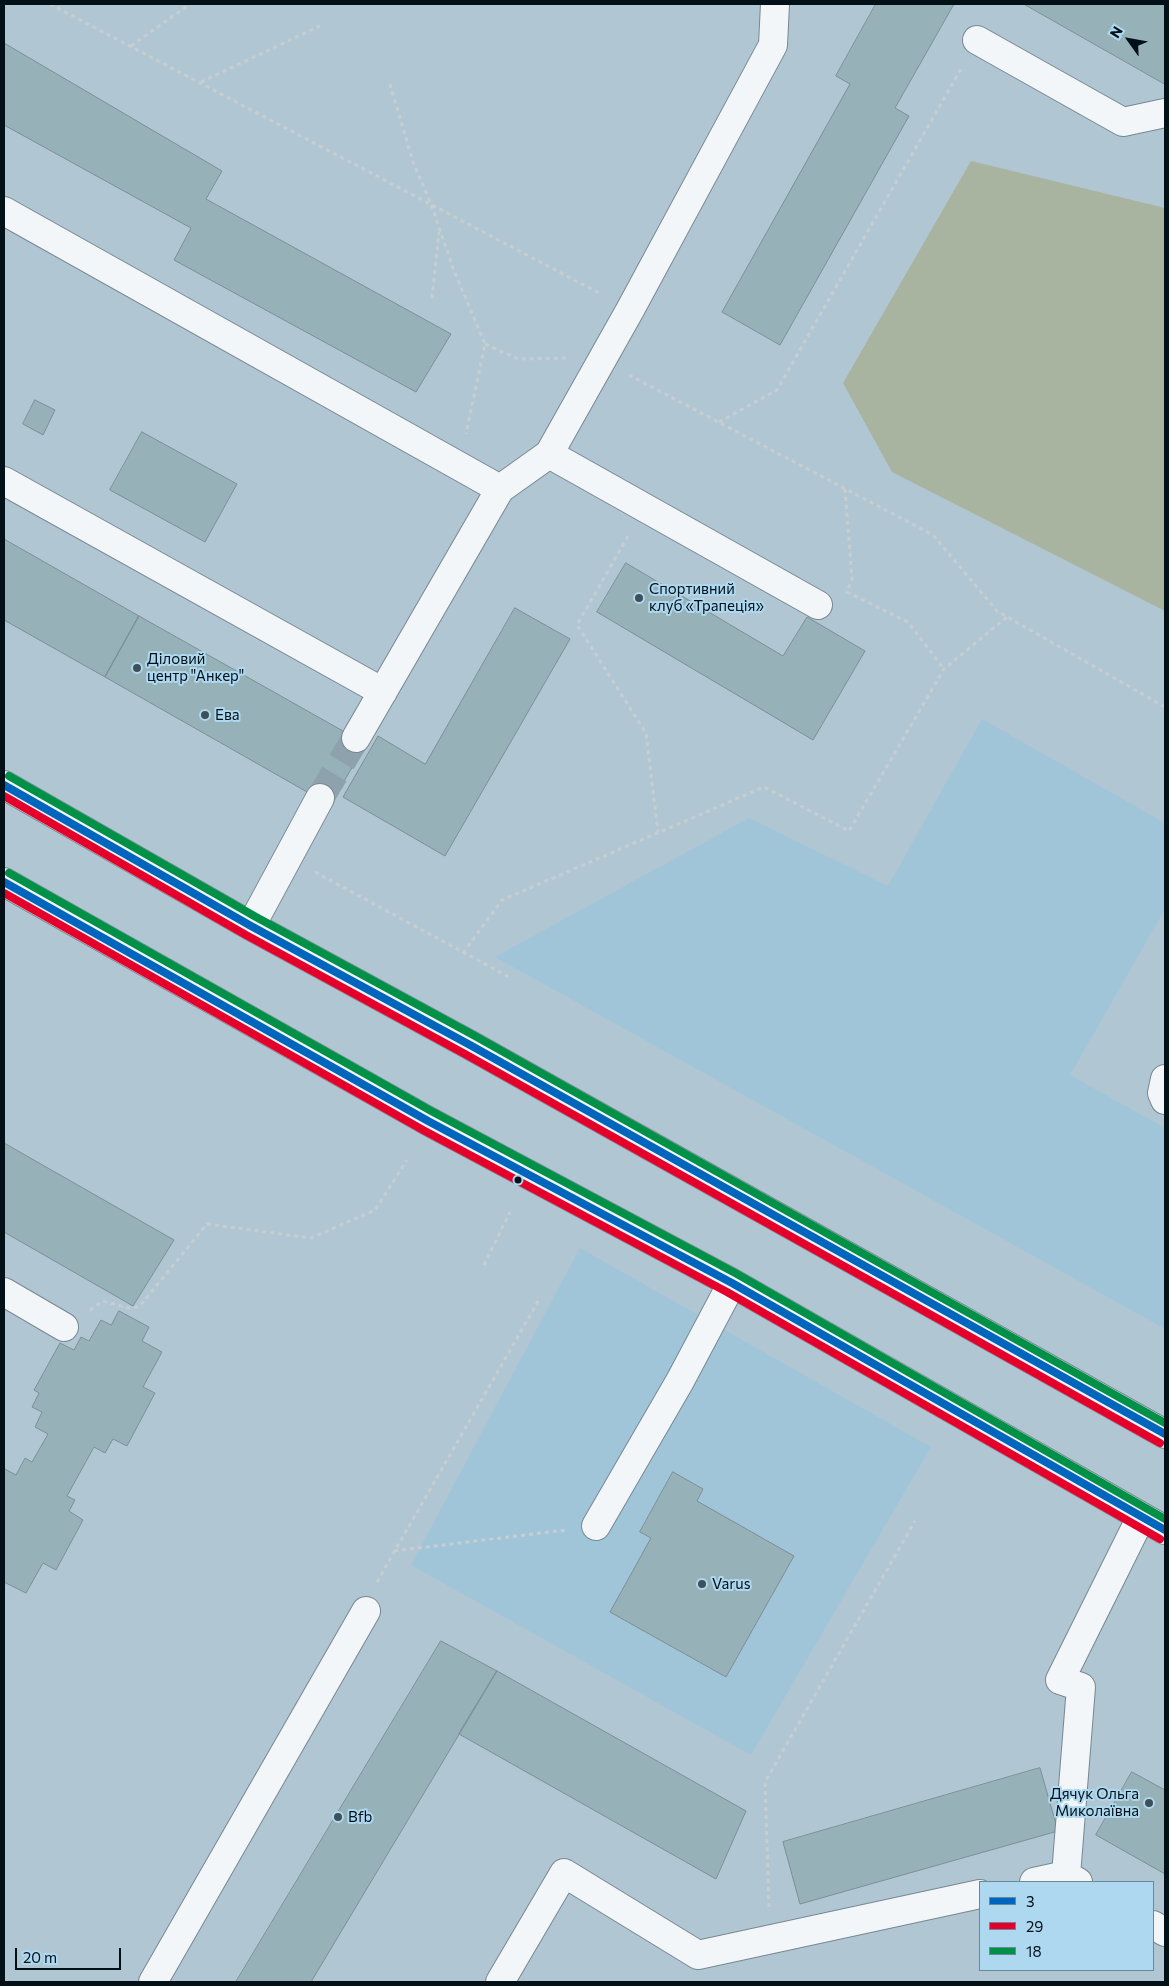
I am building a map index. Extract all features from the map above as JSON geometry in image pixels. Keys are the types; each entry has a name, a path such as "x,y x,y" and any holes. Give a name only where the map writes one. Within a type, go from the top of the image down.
{"street":[{"path":"356,738 500,489 549,454 630,310 773,45 775,4"},
{"path":"977,40 1123,122 1165,113"},
{"path":"4,211 500,489"},
{"path":"549,454 818,605"},
{"path":"4,481 383,692"},
{"path":"4,785 251,926 470,1045 1165,1434"},
{"path":"251,926 320,798"},
{"path":"4,882 428,1121 732,1283 1165,1530"},
{"path":"1165,1079 1162,1093 1165,1100"},
{"path":"596,1526 680,1381 732,1283"},
{"path":"4,1292 64,1327"},
{"path":"1047,1881 1072,1879 1081,1687 1060,1680 1142,1517"},
{"path":"153,1982 366,1611"},
{"path":"500,1982 564,1874 698,1956 979,1894"},
{"path":"1154,1926 1165,1932"}],"path":[{"path":"50,4 630,310"},
{"path":"130,46 190,4"},
{"path":"200,83 320,26"},
{"path":"719,423 777,390 977,40"},
{"path":"390,84 413,162 431,204 453,268 485,344 458,466"},
{"path":"432,298 439,229"},
{"path":"485,344 518,359 563,358 602,361 933,534 997,611 1165,707"},
{"path":"845,488 852,578 847,592 908,622 944,670"},
{"path":"644,507 577,625 646,733 658,833"},
{"path":"464,952 502,900 764,787 849,831 944,670 1007,617"},
{"path":"283,866 313,871 509,977"},
{"path":"64,1327 104,1301 128,1308 139,1307 207,1224 311,1238 375,1210 407,1160"},
{"path":"484,1265 510,1212"},
{"path":"366,1611 372,1590 540,1298"},
{"path":"771,1940 765,1782 915,1521"},
{"path":"394,1551 596,1526"}],"shaded area":[{"path":"982,719 1165,823 1165,909 1070,1075 1165,1128 1165,1329 495,957 749,818 888,886"},
{"path":"580,1248 931,1447 751,1755 411,1565"}],"green space":[{"path":"971,161 1165,208 1165,611 892,472 843,383"}],"building":[{"path":"876,4 954,4 895,108 909,116 780,345 722,312 850,84 836,76"},
{"path":"1024,4 1165,4 1165,84"},
{"path":"4,43 222,171 206,199 451,334 416,392 174,260 191,228 4,125"},
{"path":"35,400 55,410 43,435 23,424"},
{"path":"142,432 237,484 205,542 110,490"},
{"path":"4,539 139,616 105,677 4,620"},
{"path":"626,563 783,656 807,617 865,651 813,740 597,612"},
{"path":"515,608 570,639 445,856 343,797 378,736 425,764"},
{"path":"139,616 366,744 330,805 105,677"},
{"path":"4,1143 174,1240 133,1306 4,1232"},
{"path":"119,1311 149,1327 142,1341 162,1352 143,1387 155,1393 127,1446 113,1439 105,1453 94,1447 67,1496 75,1500 69,1511 83,1520 56,1570 43,1563 26,1593 4,1582 4,1471 5,1469 16,1475 25,1458 32,1462 48,1434 35,1427 42,1412 32,1407 39,1393 34,1390 60,1343 74,1350 81,1337 89,1341 101,1320 111,1325"},
{"name":"Varus","path":"673,1472 703,1489 697,1501 794,1556 726,1677 610,1612 651,1538 640,1532"},
{"path":"441,1641 497,1671 311,1982 236,1982"},
{"path":"497,1671 746,1811 716,1879 459,1734"},
{"path":"1040,1768 1058,1831 800,1904 783,1842"},
{"path":"1132,1772 1165,1790 1165,1874 1096,1835"}],"tunnel":[{"path":"320,798 356,738"}],"transit line":[{"name":"18","path":"9,776 256,917 475,1036 1165,1423"},
{"name":"3","path":"4,785 251,926 470,1045 1165,1434"},
{"name":"29","path":"4,796 246,935 465,1054 1160,1443"},
{"name":"18","path":"9,873 433,1112 737,1274 1165,1519"},
{"name":"3","path":"4,882 428,1121 732,1283 1165,1530"},
{"name":"29","path":"4,893 423,1130 727,1292 1160,1539"}],"place":[{"name":"Спортивний клуб «Трапеція»","path":"639,598"},
{"name":"Діловий центр \"Анкер\"","path":"137,668"},
{"name":"Ева","path":"205,715"},
{"name":"Varus","path":"702,1584"},
{"name":"Дячук Ольга Миколаївна","path":"1149,1803"},
{"name":"Bfb","path":"338,1817"}]}
